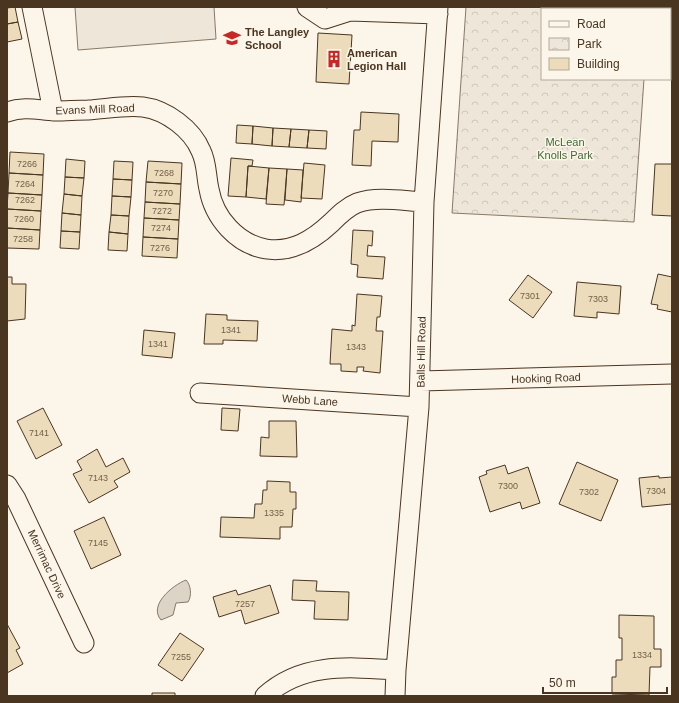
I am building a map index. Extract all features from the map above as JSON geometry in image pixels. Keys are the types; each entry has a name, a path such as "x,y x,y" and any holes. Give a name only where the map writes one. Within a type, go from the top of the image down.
{"street":[{"path":"32,7 53,111"},
{"path":"307,7 325,19 351,9 438,11"},
{"name":"Balls Hill Road","path":"395,696 396,670 420,407 424,202 438,11"},
{"name":"Evans Mill Road","path":"7,112 30,107 53,111 142,107 159,111 174,120 192,136 201,150 214,206 223,223 237,236 251,244 266,249 282,249 297,246 310,241 345,210 357,203 372,200 424,202"},
{"name":"Hooking Road","path":"421,381 672,374"},
{"name":"Webb Lane","path":"200,393 420,407"},
{"name":"Merrimac Drive","path":"7,485 16,499 84,643"},
{"path":"264,696 284,682 303,673 324,668 348,666 396,670"}],"green space":[{"path":"75,7 214,7 216,39 78,50"},
{"name":"McLean Knolls Park","path":"466,7 648,7 541,8 541,80 644,80 634,222 452,213"}],"shaded area":[{"path":"186,580 190,591 188,602 176,603 173,615 161,620 158,614 160,602 169,591"}],"building":[{"path":"15,7 18,22 7,24 7,8"},
{"path":"18,22 22,39 7,42 7,24"},
{"name":"American Legion Hall","path":"318,33 352,35 349,84 316,82"},
{"path":"361,112 399,114 398,142 372,141 371,166 352,165 354,130 360,130"},
{"path":"237,125 253,126 252,144 236,143"},
{"path":"253,126 273,128 272,146 252,144"},
{"path":"273,128 291,129 289,147 272,146"},
{"path":"291,129 309,130 307,148 289,147"},
{"path":"309,130 327,131 326,149 307,148"},
{"path":"10,152 44,154 43,175 9,173"},
{"path":"231,158 253,160 252,166 248,166 246,197 228,196"},
{"path":"66,159 85,161 84,178 65,177"},
{"path":"114,161 133,162 132,180 113,179"},
{"path":"148,161 182,163 181,184 146,182"},
{"path":"304,163 325,165 322,199 301,198"},
{"path":"655,164 672,164 672,216 652,215"},
{"path":"248,166 269,168 266,199 246,197"},
{"path":"269,168 287,169 284,205 266,204"},
{"path":"287,169 303,170 301,202 285,200"},
{"path":"9,173 43,175 42,195 8,193"},
{"path":"65,177 84,178 82,196 64,194"},
{"path":"113,179 132,180 131,197 112,196"},
{"path":"146,182 181,184 180,204 145,202"},
{"path":"8,193 42,195 41,211 7,209"},
{"path":"64,194 82,196 81,215 62,213"},
{"path":"112,196 131,197 129,216 111,215"},
{"path":"145,202 180,204 179,220 144,218"},
{"path":"7,209 41,211 40,230 7,228"},
{"path":"62,213 81,215 80,232 61,231"},
{"path":"111,215 129,216 128,234 109,232"},
{"path":"144,218 179,220 178,239 143,237"},
{"path":"7,228 40,230 39,249 7,248"},
{"path":"353,230 373,231 372,246 368,245 367,256 385,257 383,279 357,277 358,265 351,264"},
{"path":"61,231 80,232 79,249 60,248"},
{"path":"109,232 128,234 127,251 108,250"},
{"path":"143,237 178,239 177,258 142,256"},
{"path":"658,274 672,277 672,312 657,309 658,305 651,304"},
{"path":"528,275 552,292 533,318 509,300"},
{"path":"7,277 12,277 12,284 26,284 25,319 7,321"},
{"path":"577,282 621,286 619,314 597,312 597,318 574,316"},
{"path":"357,294 382,296 380,317 377,317 376,331 383,331 380,373 363,371 364,367 357,367 357,372 341,371 341,364 330,364 332,329 352,331 352,325 355,326"},
{"path":"206,314 227,315 227,320 258,321 257,341 223,340 223,344 204,344"},
{"path":"144,330 175,333 172,358 142,355"},
{"path":"43,408 62,445 36,459 17,421"},
{"path":"222,408 240,409 238,431 221,430"},
{"path":"269,421 296,421 297,457 260,456 261,437 269,438"},
{"path":"97,449 106,467 123,458 130,472 114,481 118,487 89,503 73,474 82,470 77,461"},
{"path":"577,462 618,480 601,521 559,504"},
{"path":"505,465 508,474 528,467 540,503 522,509 520,502 490,512 479,477 487,474 486,471"},
{"path":"659,476 659,478 672,477 672,504 642,507 639,478"},
{"path":"267,481 290,482 290,492 296,492 296,509 293,509 292,527 280,527 280,539 220,537 221,517 254,518 255,504 262,504 263,490 267,490"},
{"path":"104,517 121,555 91,569 74,531"},
{"path":"293,580 317,581 316,591 349,592 348,620 314,619 315,601 292,600"},
{"path":"270,585 279,613 245,624 241,610 219,617 213,597 236,590 238,595"},
{"path":"619,615 654,616 654,649 661,649 661,667 650,667 649,695 612,694 612,677 616,677 616,660 622,660 622,638 619,638"},
{"path":"7,624 20,648 16,650 23,664 7,673"},
{"path":"180,633 204,649 182,681 158,665"},
{"path":"152,693 175,693 175,696 152,696"}],"place":[{"name":"The Langley School","path":"232,38"},
{"name":"American Legion Hall","path":"334,59"}]}
